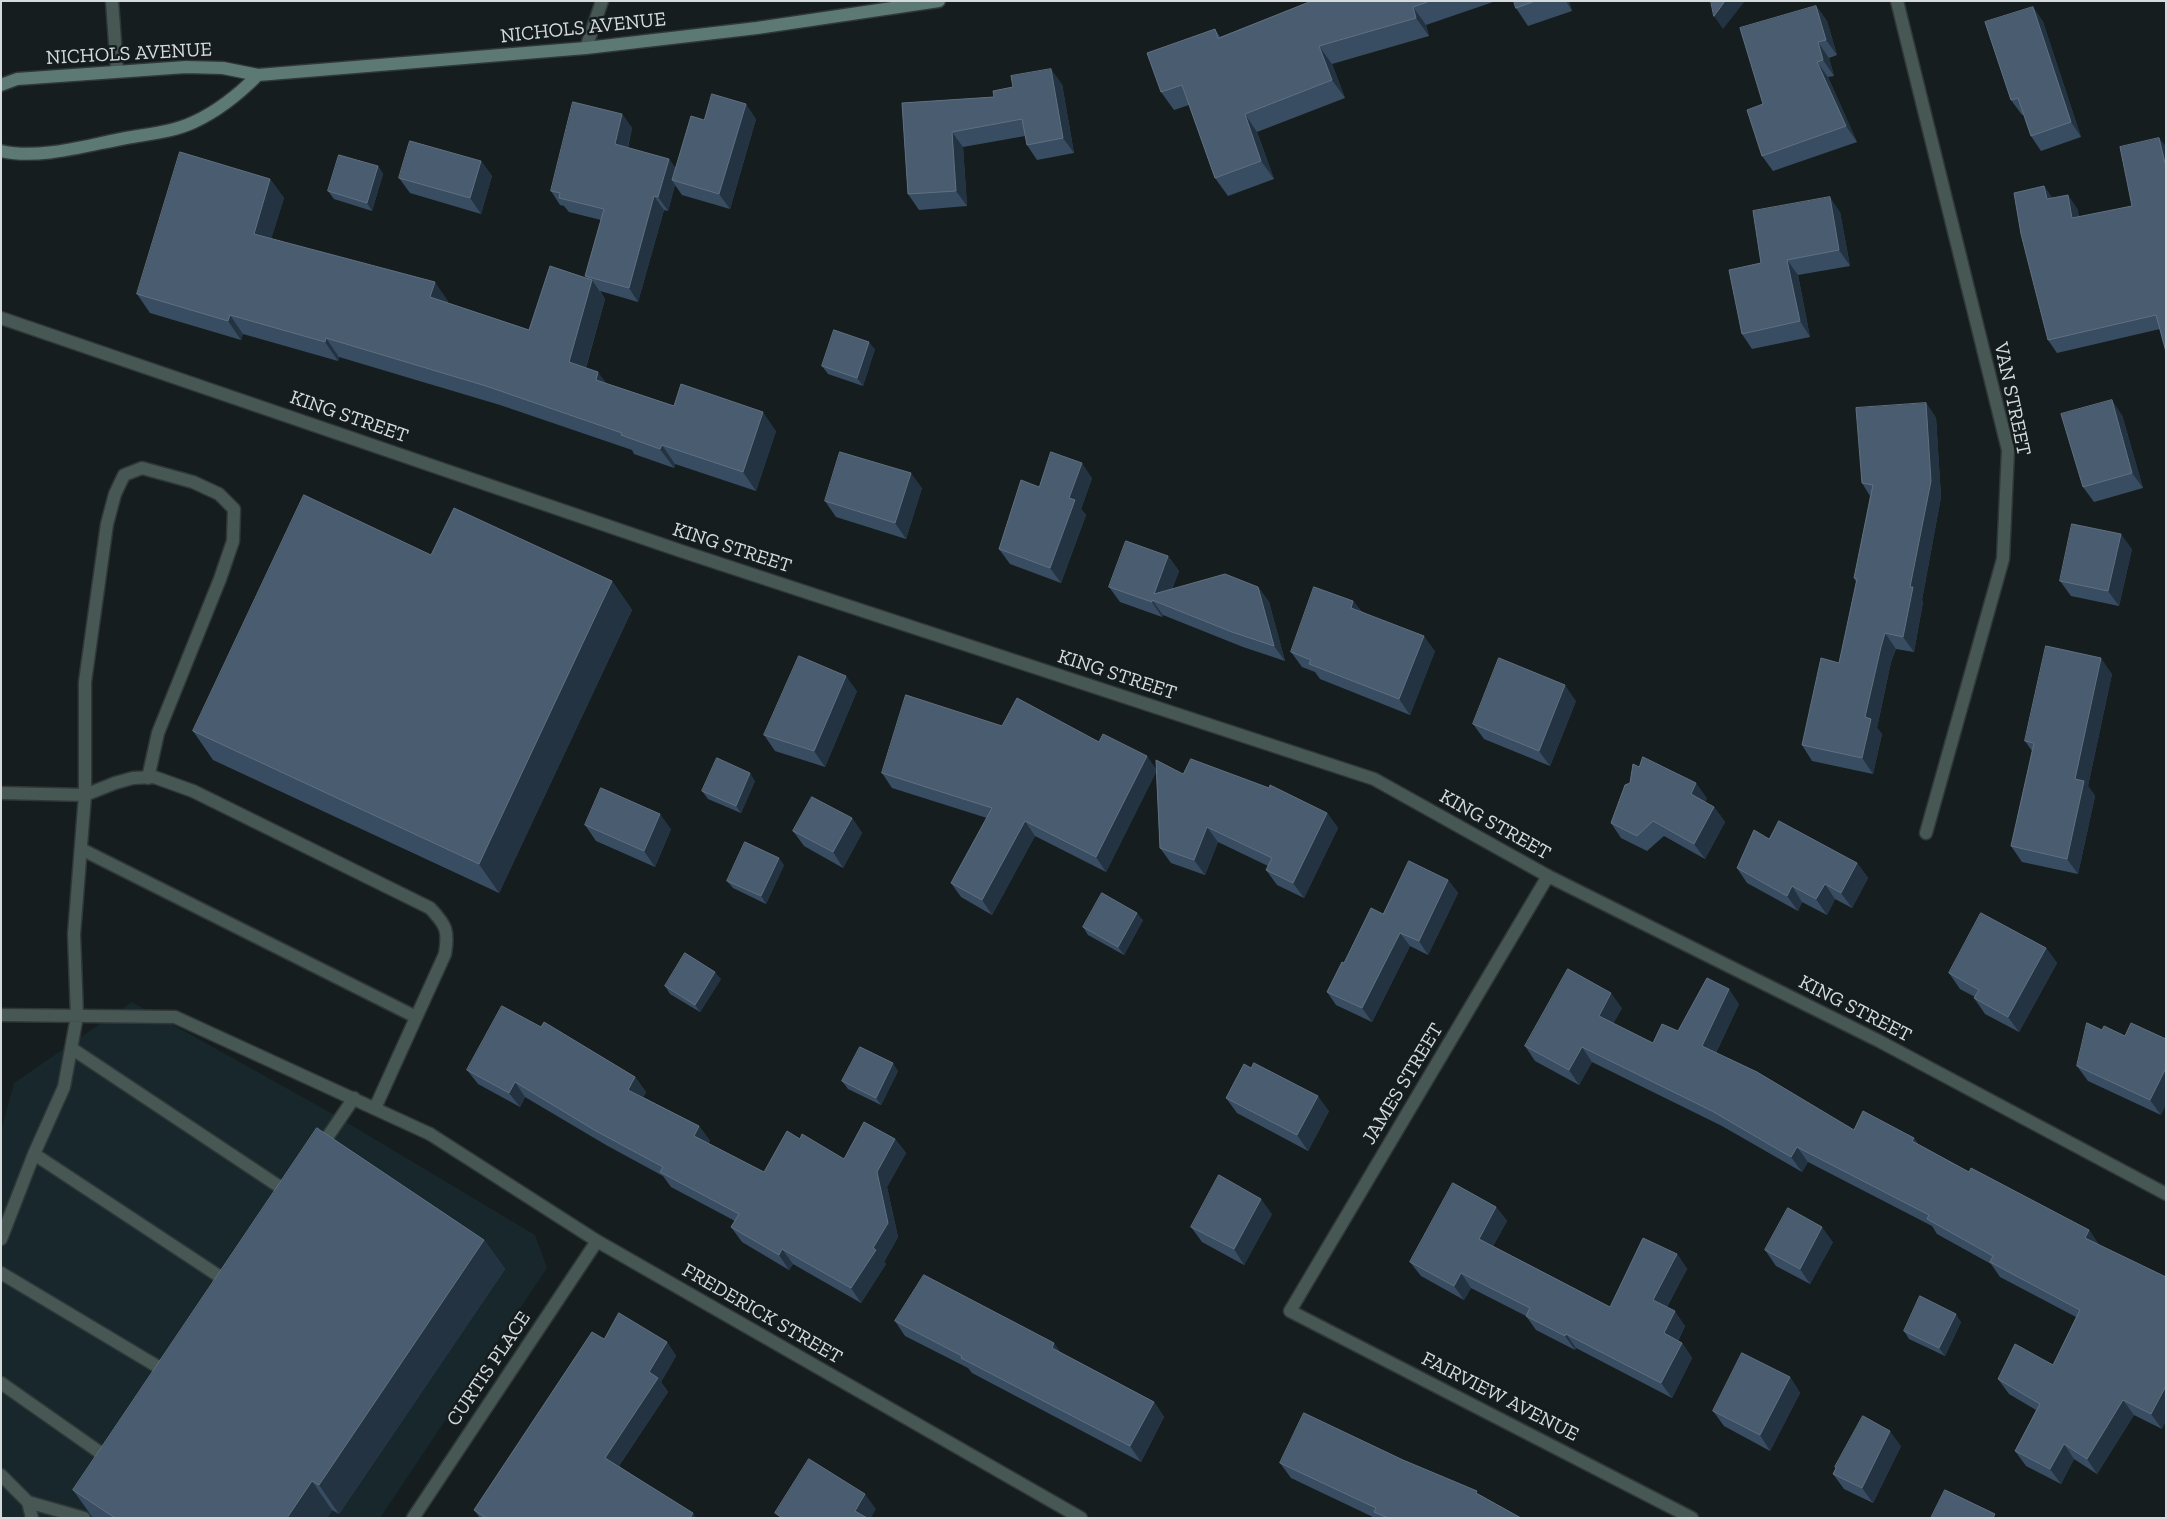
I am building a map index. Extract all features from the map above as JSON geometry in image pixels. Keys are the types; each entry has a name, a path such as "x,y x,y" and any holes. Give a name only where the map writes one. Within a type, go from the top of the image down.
{"main road":[{"name":"NICHOLS AVENUE","path":"1,85 17,79 117,70 214,67 258,75 586,48 757,28 939,1"},
{"path":"1,151 17,154 53,151 171,129 193,123 240,93 258,75"}],"street":[{"path":"112,1 117,70"},
{"path":"586,48 602,1"},
{"name":"VAN STREET","path":"1897,1 2008,450 2003,559 1926,833"},
{"name":"KING STREET","path":"1,318 681,551 1374,779 1548,876 1879,1042 2166,1194"},
{"path":"1,1239 34,1154 64,1087 77,1016 74,934 85,795 85,682 107,524 115,494 124,475 142,468 193,482 218,494 234,509 233,541 220,579 158,733 148,778"},
{"path":"1,793 85,795 133,778 154,777 193,791 430,908 444,923 448,938 444,954 375,1108"},
{"path":"80,849 416,1017"},
{"name":"JAMES STREET","path":"1290,1311 1548,876"},
{"name":"FREDERICK STREET","path":"1,1015 175,1017 354,1098 430,1134 597,1241 1081,1518"},
{"path":"71,1048 289,1193"},
{"path":"314,1156 354,1098"},
{"path":"34,1154 225,1286 236,1271"},
{"name":"CURTIS PLACE","path":"413,1518 597,1241"},
{"path":"1,1273 165,1371"},
{"name":"FAIRVIEW AVENUE","path":"1290,1311 1692,1518"},
{"path":"1,1383 105,1456 116,1440"},
{"path":"1,1475 28,1502 84,1518"},
{"path":"28,1502 32,1518"}],"shaded area":[{"path":"132,1002 331,1113 535,1235 547,1268 380,1518 1,1518 1,1131 14,1083"}],"building":[{"path":"1312,1 1430,1 1413,7 1416,18 1319,46 1332,80 1245,114 1261,161 1215,178 1182,85 1161,92 1147,53 1215,29 1218,38"},
{"path":"1514,1 1535,1 1516,8"},
{"path":"1711,1 1725,1 1714,16"},
{"path":"1816,6 1826,40 1818,42 1823,60 1817,62 1846,126 1762,156 1747,110 1763,104 1740,28"},
{"path":"2033,7 2071,122 2031,136 2018,98 2011,100 1985,22"},
{"path":"1051,69 1063,138 1027,145 1022,119 952,132 956,191 908,194 902,103 994,97 993,91 1013,87 1011,76"},
{"path":"712,94 746,104 719,194 672,180 691,116 704,120"},
{"path":"573,102 622,114 615,144 669,159 658,197 654,196 629,288 585,276 604,209 559,198 560,193 551,191"},
{"path":"2159,138 2166,167 2166,352 2156,315 2048,340 2021,234 2014,193 2044,186 2047,199 2068,195 2072,218 2132,206 2120,147"},
{"path":"410,141 481,161 470,198 399,178"},
{"path":"180,152 270,179 254,234 435,282 430,297 529,330 550,266 592,280 569,362 598,372 596,380 674,406 681,384 763,412 743,472 662,445 660,449 621,435 622,433 486,386 326,338 325,342 230,315 228,321 137,294"},
{"path":"339,155 378,166 367,203 328,191"},
{"path":"1830,197 1839,250 1787,260 1800,321 1742,334 1729,270 1761,263 1753,211"},
{"path":"834,330 869,342 857,378 822,366"},
{"path":"2112,400 2132,473 2083,487 2061,414"},
{"path":"1926,403 1931,481 1910,587 1913,587 1903,637 1885,633 1865,717 1871,719 1862,758 1802,745 1821,658 1839,663 1857,579 1854,578 1873,485 1862,483 1856,408"},
{"path":"840,452 911,473 895,523 825,501"},
{"path":"1051,452 1082,463 1069,498 1075,500 1050,568 999,549 1021,480 1039,487"},
{"path":"304,495 431,555 454,508 612,581 479,864 193,731"},
{"path":"2072,524 2121,534 2108,591 2060,581"},
{"path":"1126,541 1168,556 1154,594 1225,574 1258,587 1274,646 1232,632 1152,600 1152,602 1109,587"},
{"path":"1314,587 1353,601 1351,608 1424,636 1399,699 1309,664 1311,660 1291,652"},
{"path":"2046,646 2101,658 2075,779 2084,781 2067,859 2011,846 2034,743 2025,741"},
{"path":"799,656 846,676 814,751 764,735"},
{"path":"1499,658 1565,685 1539,751 1473,724"},
{"path":"906,695 1002,726 1017,698 1099,742 1103,734 1147,756 1096,857 1025,821 982,900 951,883 992,808 882,773"},
{"path":"1643,757 1696,783 1691,794 1714,807 1694,844 1653,821 1637,836 1611,823 1625,785 1630,783 1633,764 1639,767"},
{"path":"717,758 750,773 736,806 702,791"},
{"path":"1191,759 1269,788 1270,785 1327,813 1293,883 1266,870 1272,858 1207,827 1194,860 1160,848 1156,760 1183,774"},
{"path":"601,788 660,814 644,851 585,825"},
{"path":"812,797 852,818 833,852 793,831"},
{"path":"1779,821 1857,863 1841,893 1825,884 1816,899 1792,886 1787,896 1737,868 1754,830 1769,839"},
{"path":"745,842 779,858 761,896 727,881"},
{"path":"1409,861 1448,880 1419,941 1400,933 1362,1008 1327,992 1342,962 1344,963 1371,908 1383,914"},
{"path":"1102,893 1137,913 1118,947 1083,927"},
{"path":"1981,913 2046,948 2008,1017 1974,998 1979,990 1949,973"},
{"path":"685,953 715,972 695,1005 665,986"},
{"path":"1568,969 1611,993 1599,1016 1653,1043 1662,1024 1678,1031 1707,978 1729,989 1702,1046 1757,1072 1854,1130 1863,1111 1914,1138 1912,1141 1969,1172 1971,1168 2089,1230 2085,1238 2166,1277 2166,1386 2151,1414 2123,1400 2087,1459 2064,1444 2050,1469 2015,1451 2040,1404 1998,1379 2015,1344 2053,1365 2080,1310 1990,1262 1993,1256 1927,1219 1929,1215 1797,1147 1791,1157 1712,1111 1582,1047 1569,1070 1525,1046"},
{"path":"502,1006 541,1027 544,1022 635,1077 628,1090 699,1126 694,1136 764,1172 787,1131 800,1139 802,1134 844,1159 864,1122 895,1139 877,1172 888,1223 873,1248 876,1250 851,1288 782,1249 779,1255 731,1227 739,1214 660,1172 663,1167 596,1131 515,1082 509,1093 467,1070"},
{"path":"2087,1023 2102,1030 2104,1026 2125,1036 2131,1023 2166,1039 2166,1068 2150,1100 2077,1066"},
{"path":"860,1047 893,1063 876,1098 842,1081"},
{"path":"1254,1063 1318,1096 1297,1135 1226,1098 1244,1064 1251,1068"},
{"path":"317,1128 484,1240 319,1485 312,1481 287,1518 115,1518 73,1490"},
{"path":"1219,1175 1261,1199 1234,1249 1191,1227"},
{"path":"1453,1183 1496,1207 1479,1239 1610,1307 1643,1238 1677,1254 1653,1300 1675,1311 1664,1333 1682,1343 1661,1383 1566,1334 1565,1336 1526,1316 1530,1308 1461,1273 1454,1286 1410,1262"},
{"path":"1788,1208 1822,1227 1800,1269 1765,1250"},
{"path":"924,1275 1054,1343 1052,1348 1154,1402 1130,1446 961,1358 962,1356 895,1321"},
{"path":"1920,1296 1956,1314 1939,1348 1904,1331"},
{"path":"619,1313 667,1342 649,1372 658,1378 605,1458 693,1513 690,1518 486,1518 474,1510 592,1332 604,1339"},
{"path":"1742,1353 1790,1377 1760,1435 1713,1411"},
{"path":"1304,1413 1403,1460 1477,1491 1476,1493 1521,1518 1388,1518 1374,1512 1376,1508 1280,1463"},
{"path":"1863,1416 1890,1431 1862,1488 1833,1474"},
{"path":"809,1459 865,1494 855,1511 867,1518 782,1518 775,1513"},
{"path":"1945,1490 1995,1514 1993,1518 1931,1518"}]}
